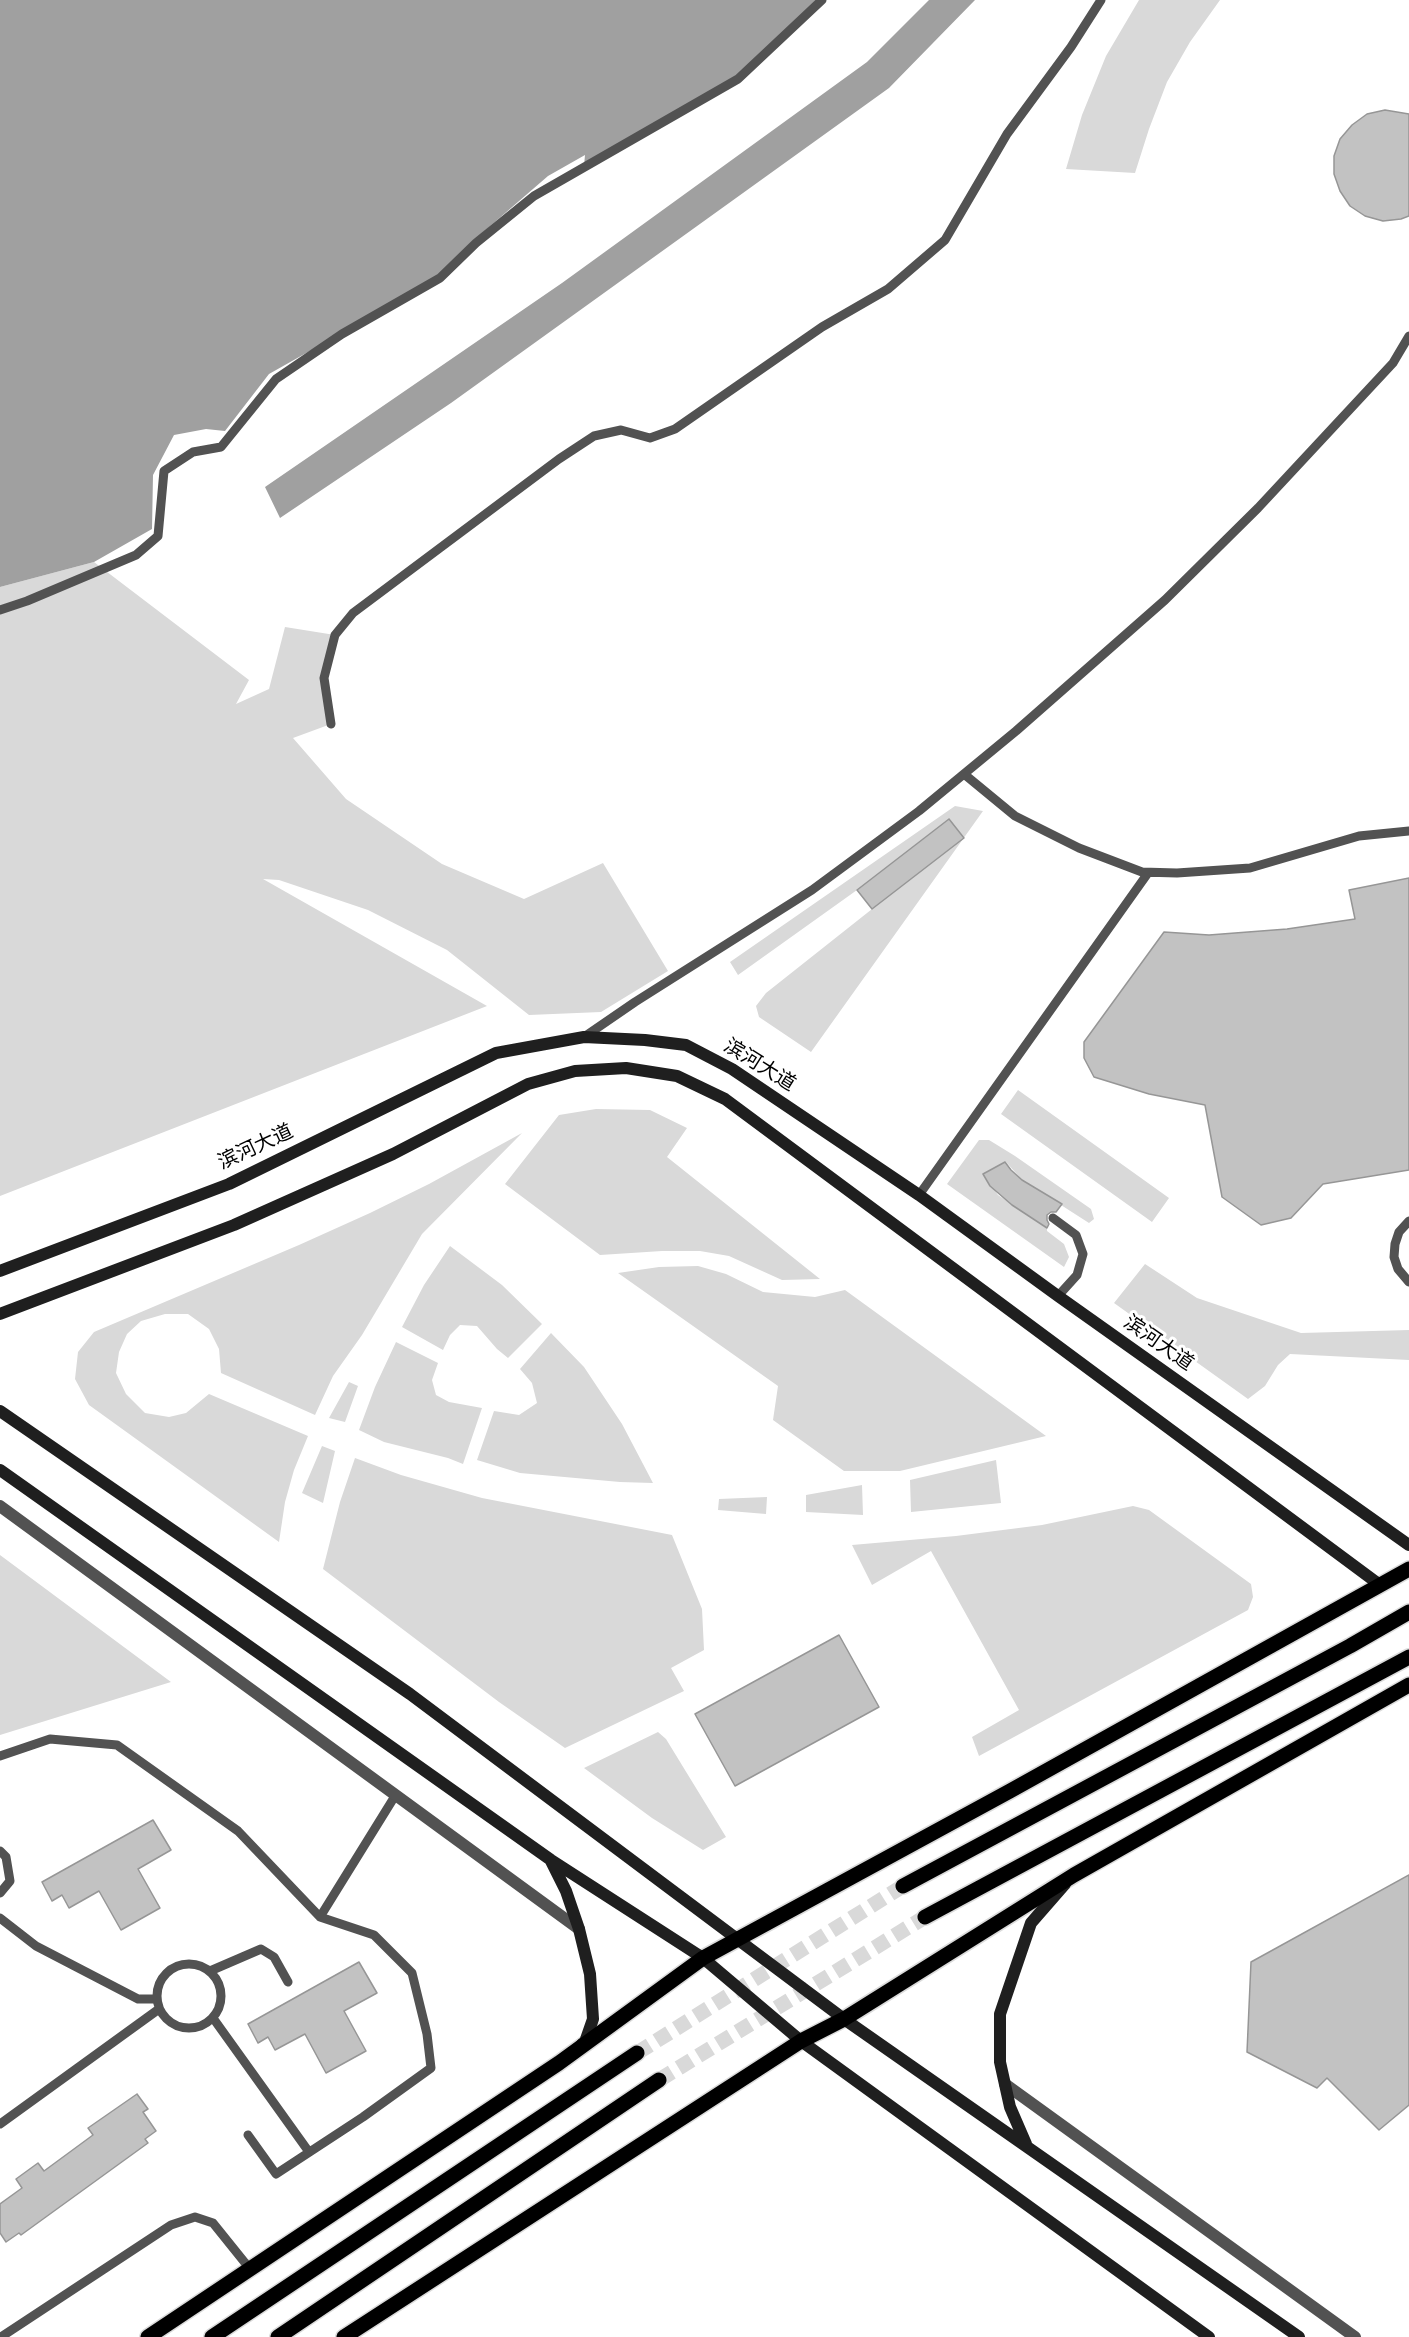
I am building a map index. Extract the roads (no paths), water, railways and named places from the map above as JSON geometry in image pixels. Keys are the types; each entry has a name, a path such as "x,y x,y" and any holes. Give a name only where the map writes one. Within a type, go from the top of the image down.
{"main road":[{"path":"148,2337 560,2063 703,1958 1409,1569"},
{"path":"903,1886 1340,1652 1409,1612"},
{"path":"925,1917 1409,1657"},
{"path":"344,2337 801,2041 844,2019 1074,1875 1409,1685"},
{"path":"212,2337 637,2054"},
{"path":"278,2337 659,2080"}],"street":[{"name":"滨河大道","path":"0,1271 229,1184 496,1053 584,1037 686,1045 732,1069 919,1195 1409,1545"},
{"path":"0,1314 234,1225 393,1154 528,1084 575,1071 626,1068 677,1076 725,1099 1380,1585"},
{"path":"0,1411 410,1694 844,2019 1299,2337"},
{"path":"0,1470 551,1860 703,1958 801,2041 1209,2337"},
{"path":"0,1506 579,1929"},
{"path":"551,1860 566,1891 591,1974 593,2019 585,2042 560,2063"},
{"path":"1027,2145 1010,2107 1000,2062 1000,2014 1031,1923 1074,1875"},
{"path":"1005,2084 1355,2337"}],"lane":[{"path":"0,610 27,602 136,555 158,536 164,471 193,452 220,447 276,379 342,334 440,278 476,243 534,196 738,79 822,0"},
{"path":"331,724 324,678 335,635 353,613 550,466 594,436 621,430 650,438 675,429 822,327 888,289 945,240 1007,134 1071,47 1101,0"},
{"path":"584,1037 812,890 919,811 1016,731 1165,600 1258,508 1393,363 1409,336"},
{"path":"964,774 1015,816 1079,848 1148,873 1250,868 1359,836 1409,831"},
{"path":"919,1195 1148,873"},
{"path":"1053,1218 1076,1235 1083,1254 1077,1275 1058,1296"},
{"path":"1409,1221 1399,1232 1394,1257 1398,1269 1409,1282"},
{"path":"0,1755 50,1739 117,1745 238,1831 320,1917 374,1935 412,1973 428,2034 430,2068 363,2117 276,2174 248,2135"},
{"path":"320,1917 395,1796"},
{"path":"0,1851 6,1857 10,1881 0,1893"},
{"path":"0,1918 36,1946 138,1999 157,1999"},
{"path":"210,1971 261,1949 274,1957 288,1982"},
{"path":"180,1965 201,1966 210,1971 217,1979 222,1999 219,2010 213,2018 205,2025 184,2028 174,2025 165,2018 159,2009 157,1999 162,1978 170,1970 180,1965"},
{"path":"0,2124 159,2009"},
{"path":"213,2018 309,2152"},
{"path":"1,2337 171,2225 195,2217 213,2223 250,2269"}],"tunnel":[{"path":"637,2053 903,1886"},
{"path":"659,2080 925,1917"}]}
